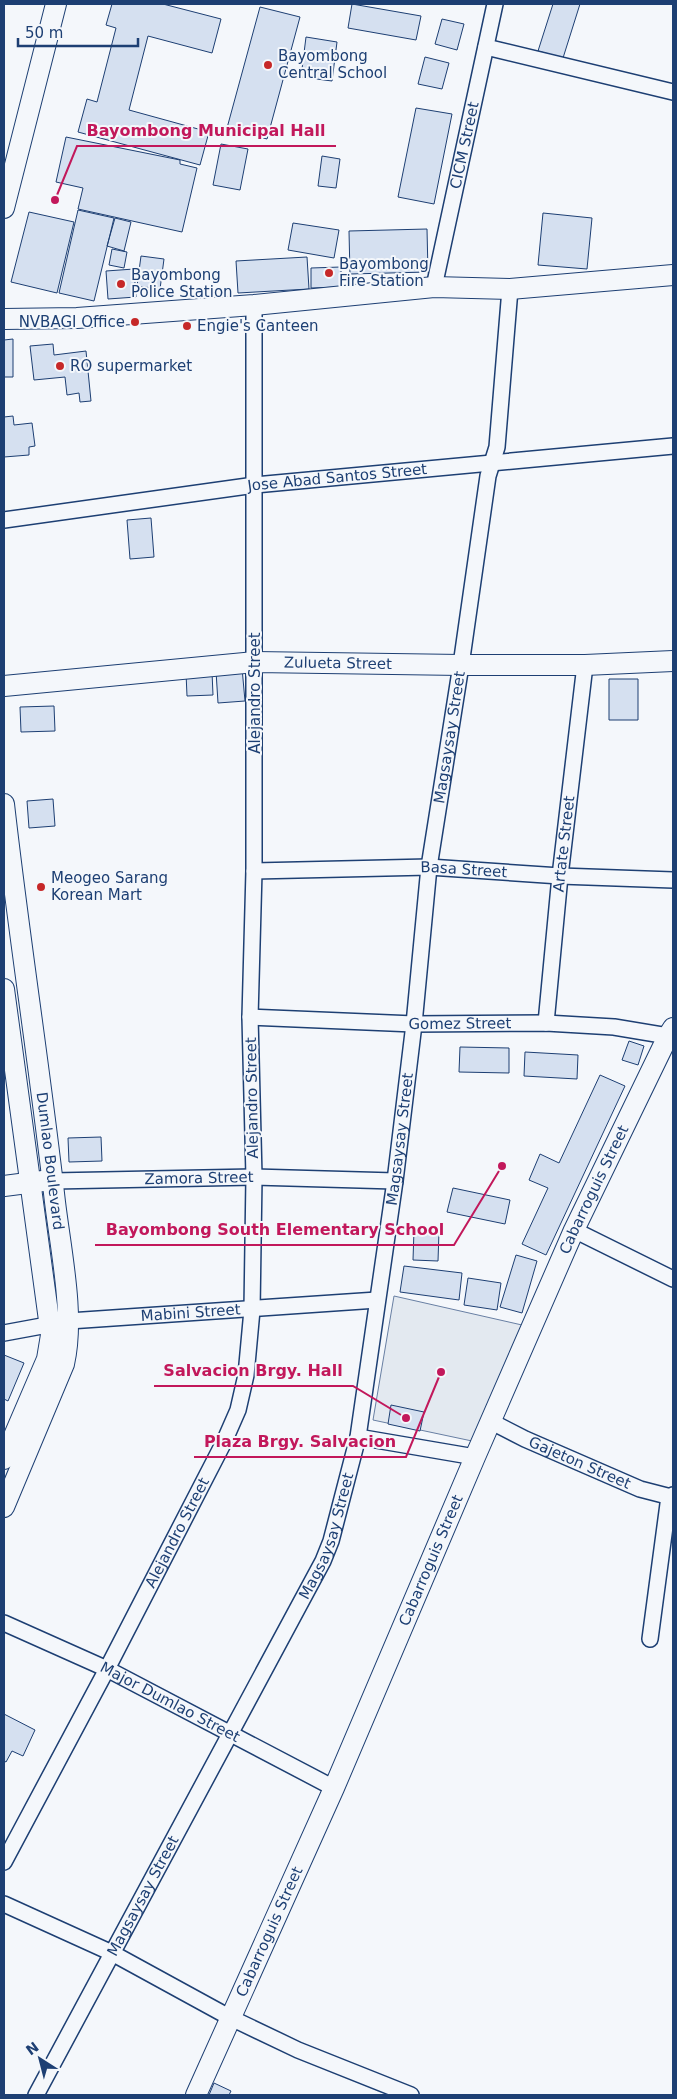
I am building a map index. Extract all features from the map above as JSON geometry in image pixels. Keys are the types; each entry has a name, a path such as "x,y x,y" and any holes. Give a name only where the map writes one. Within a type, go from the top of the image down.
{"street":[{"path":"4,208 56,4"},
{"name":"CICM Street","path":"434,287 495,4"},
{"path":"486,47 673,92"},
{"path":"4,318 77,318 254,306 434,287 510,289 673,275"},
{"name":"Magsaysay Street","path":"36,2095 232,1734 323,1561 331,1541 358,1437 395,1182 430,867 462,665 488,476 497,447 510,289"},
{"name":"Alejandro Street","path":"4,1862 206,1479 238,1410 246,1375 252,1310 254,1177 250,1017 254,871 254,306"},
{"name":"Jose Abad Santos Street","path":"4,520 255,485 673,446"},
{"name":"Zulueta Street","path":"4,686 255,662 585,665 673,661"},
{"name":"Artate Street","path":"546,1023 560,876 585,665"},
{"name":"Dumlao Boulevard","path":"4,804 8,875 53,1181 60,1324 4,1459"},
{"name":"Basa Street","path":"254,871 430,867 560,876 673,880"},
{"name":"Dumlao Boulevard","path":"4,989 6,1021 31,1182 60,1324 68,1349 64,1364 4,1507"},
{"name":"Gomez Street","path":"250,1017 414,1024 546,1023 671,1032"},
{"path":"6,1021 30,1018"},
{"name":"Cabarroguis Street","path":"196,2095 229,2017 334,1788 474,1457 574,1230 671,1032"},
{"name":"Zamora Street","path":"4,1186 53,1181 254,1177 395,1182"},
{"path":"574,1230 673,1279"},
{"name":"Mabini Street","path":"4,1333 60,1324 377,1300"},
{"name":"Gajeton Street","path":"490,1421 525,1439 640,1489 672,1496 668,1504 650,1640"},
{"path":"358,1437 474,1457"},
{"name":"Major Dumlao Street","path":"4,1622 107,1669 334,1788"},
{"path":"4,1904 112,1953 229,2017 298,2050 411,2095"}],"shaded area":[{"path":"394,1296 522,1325 472,1441 373,1420"}],"building":[{"path":"112,4 163,4 221,19 212,53 148,36 129,110 209,132 200,165 78,132 87,99 97,102 116,28 106,25"},
{"path":"352,4 421,16 416,40 348,28"},
{"path":"553,4 580,4 563,58 538,51"},
{"path":"260,7 300,17 267,139 227,128"},
{"path":"442,19 464,24 457,50 435,44"},
{"path":"306,37 337,42 332,81 301,77"},
{"path":"425,57 449,63 442,89 418,84"},
{"path":"416,108 452,114 434,204 398,197"},
{"path":"66,137 180,160 180,164 197,168 182,232 78,209 83,188 56,182"},
{"path":"221,144 248,149 240,190 213,185"},
{"path":"322,156 340,159 336,188 318,186"},
{"path":"78,210 114,218 94,301 59,293"},
{"path":"29,212 74,222 57,293 11,282"},
{"path":"543,213 592,218 587,269 538,265"},
{"path":"115,218 131,222 124,251 107,246"},
{"path":"293,223 339,230 334,258 288,250"},
{"path":"427,229 428,272 350,274 349,231"},
{"path":"112,249 127,252 124,268 109,265"},
{"path":"141,256 164,259 160,289 137,286"},
{"path":"307,257 309,289 238,293 236,261"},
{"path":"341,267 341,287 311,288 311,268"},
{"name":"Bayombong Police Station","path":"134,269 136,297 108,299 106,271"},
{"path":"13,339 13,377 4,377 4,340"},
{"name":"RO supermarket","path":"53,344 54,355 86,351 91,401 80,402 79,393 67,395 65,377 34,380 30,346"},
{"path":"13,416 14,425 32,423 35,446 29,447 29,455 4,457 4,417"},
{"path":"151,518 154,557 130,559 127,520"},
{"path":"242,668 245,701 218,703 216,671"},
{"path":"212,672 213,695 187,696 186,673"},
{"path":"609,679 638,679 638,720 609,720"},
{"path":"54,706 55,731 21,732 20,707"},
{"path":"53,799 55,826 29,828 27,801"},
{"path":"629,1041 644,1046 638,1065 622,1060"},
{"path":"460,1047 509,1048 509,1073 459,1072"},
{"path":"525,1052 578,1055 577,1079 524,1076"},
{"path":"600,1075 625,1086 546,1255 522,1244 548,1188 529,1180 540,1154 559,1163"},
{"path":"101,1137 102,1161 69,1162 68,1138"},
{"path":"453,1188 510,1200 505,1224 447,1212"},
{"path":"414,1230 439,1231 438,1261 413,1260"},
{"path":"516,1255 537,1261 522,1313 500,1307"},
{"path":"404,1266 462,1273 459,1300 400,1292"},
{"path":"468,1278 501,1283 497,1310 464,1305"},
{"path":"4,1355 24,1363 8,1401 4,1399"},
{"path":"391,1405 424,1412 420,1431 388,1424"},
{"path":"4,1714 35,1730 23,1756 12,1751 6,1762 4,1761"},
{"path":"214,2083 231,2091 229,2095 209,2095"}],"place":[{"name":"Bayombong Central School","path":"268,65"},
{"name":"Bayombong Municipal Hall","path":"55,200"},
{"name":"Bayombong Fire Station","path":"329,273"},
{"name":"Bayombong Police Station","path":"121,284"},
{"name":"NVBAGI Office","path":"135,322"},
{"name":"Engie's Canteen","path":"187,326"},
{"name":"RO supermarket","path":"60,366"},
{"name":"Meogeo Sarang Korean Mart","path":"41,887"},
{"name":"Bayombong South Elementary School","path":"502,1166"},
{"name":"Plaza Brgy. Salvacion","path":"441,1372"},
{"name":"Salvacion Brgy. Hall","path":"406,1418"}]}
